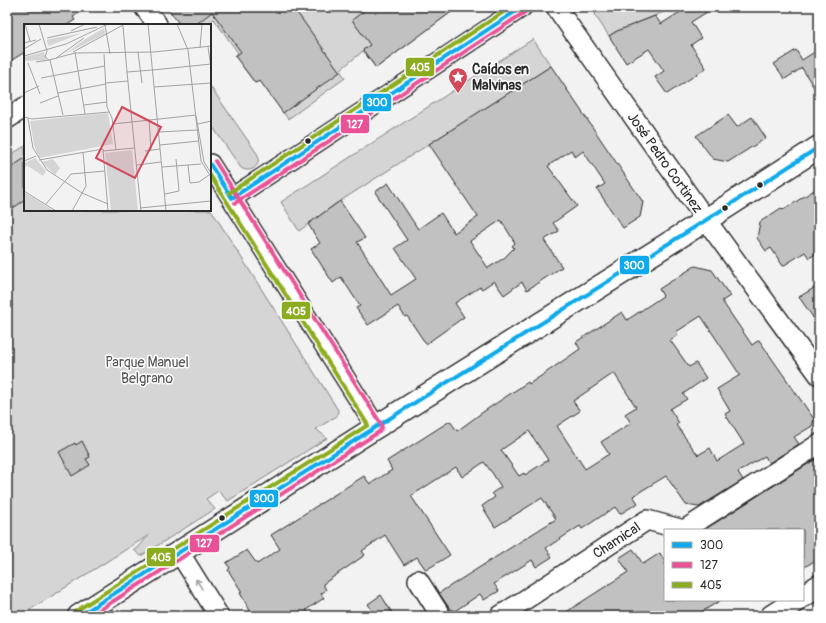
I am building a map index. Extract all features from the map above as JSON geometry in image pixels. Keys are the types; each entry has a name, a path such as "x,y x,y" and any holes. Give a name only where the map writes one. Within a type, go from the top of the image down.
{"main road":[{"path":"79,616 819,147"},
{"path":"804,595 819,586"},
{"path":"772,616 795,601"}],"street":[{"path":"144,7 156,24"},
{"path":"232,198 522,7"},
{"name":"José Pedro Cortinez","path":"556,7 706,220 819,375"},
{"path":"7,119 24,108"},
{"path":"211,166 376,427"},
{"name":"Chamical","path":"686,529 819,444"},
{"name":"Chamical","path":"500,616 646,520 680,529"},
{"path":"179,552 219,616"},
{"path":"418,580 441,616"}],"green space":[{"path":"167,7 458,7 376,68 363,51 340,70 345,78 288,119 260,80 255,83 235,56 238,53 214,19 206,24 179,24"},
{"path":"597,7 676,7 615,32 609,36 595,15"},
{"path":"533,39 551,66 334,205 299,231 281,202"},
{"path":"211,87 258,155 259,159 257,166 248,170 241,168 211,124"},
{"name":"Parque Manuel Belgrano","path":"24,147 24,211 211,211 211,210 338,410 337,416 316,429 327,438 228,501 218,491 206,499 215,509 141,556 134,550 138,548 149,535 20,616 7,616 7,157"}],"building":[{"path":"7,7 26,7 29,11 35,7 88,7 73,17 75,20 69,24 24,24 24,53 7,63"},
{"path":"167,7 293,7 340,72 283,113 260,81 255,83 235,56 241,52 212,12 196,24 179,24"},
{"path":"369,7 458,7 376,68 363,50 370,45 352,20"},
{"path":"688,7 715,7 691,22 701,38 691,45 706,68 667,94 655,77 664,71 649,49 626,63 609,36 617,31 655,16 661,24"},
{"path":"819,49 819,96 802,68 785,79 774,64 796,50 802,60"},
{"path":"551,66 643,202 640,217 623,228 597,189 605,184 583,151 575,157 571,150 548,166 577,206 553,223 559,231 544,240 562,267 527,290 522,282 504,295 494,281 482,289 480,287 455,303 464,317 426,344 407,316 405,317 398,306 368,325 356,308 360,306 341,277 333,283 311,249 320,243 308,224 340,201 365,238 357,242 391,295 416,279 395,248 407,240 375,192 388,183 418,229 441,213 454,233 478,217 429,144","holes":["501,220 515,243 512,246 514,248 504,258 488,268 470,241"]},
{"path":"728,115 737,127 752,117 766,138 728,162 713,159 696,136"},
{"path":"24,159 24,201 7,212 7,170"},
{"path":"819,187 819,252 809,258 805,252 783,266 771,248 766,251 757,238 760,222 781,208 783,210"},
{"path":"695,266 712,270 730,296 722,301 752,345 759,340 814,419 812,426 794,437 799,444 769,463 765,456 738,472 743,480 699,507 686,505 666,476 633,496 638,503 620,514 615,507 582,529 580,526 546,548 552,557 536,567 532,560 494,584 499,591 484,600 480,594 455,611 450,609 439,593 556,519 542,498 495,527 482,506 495,497 492,493 501,487 493,474 484,462 462,477 456,467 411,496 450,555 426,570 417,557 404,565 385,535 362,551 365,555 323,584 326,590 321,594 324,598 306,610 309,616 253,616 240,593 242,592 228,570 230,568 226,563 247,550 257,564 280,549 271,535 364,476 370,484 392,470 387,461 450,421 457,431 528,382 529,384 580,349 576,342 622,312 627,320 663,296 659,289","holes":["701,316 740,375 717,389 730,411 725,414 744,444 717,461 710,448 698,455 676,425 679,423 670,409 687,399 683,394 706,378 696,363 689,367 670,340 678,335 676,332","614,373 636,407 625,414 631,423 601,442 609,454 585,469 557,426 580,411 573,401","529,431 548,460 525,475 524,473 519,476 501,450"]},
{"path":"819,285 819,326 799,297"},
{"path":"82,441 90,457 86,459 90,465 72,476 59,452 75,443 76,445"},
{"path":"819,457 819,558 804,567 804,529 706,529"},
{"path":"633,549 643,564 660,553 664,560 664,601 719,601 695,616 560,616 628,572 619,558"},
{"path":"381,595 394,616 376,616 368,604"}],"transit line":[{"name":"405","path":"229,193 511,7"},
{"name":"300","path":"232,198 522,7"},
{"name":"127","path":"235,203 525,12"},
{"name":"300","path":"79,616 819,147"},
{"name":"127","path":"90,616 379,432 382,428 381,424 215,161"},
{"name":"300","path":"211,166 232,198"},
{"name":"405","path":"76,611 368,425 211,177"}],"place":[{"name":"Caídos en Malvinas","path":"458,94"}]}
